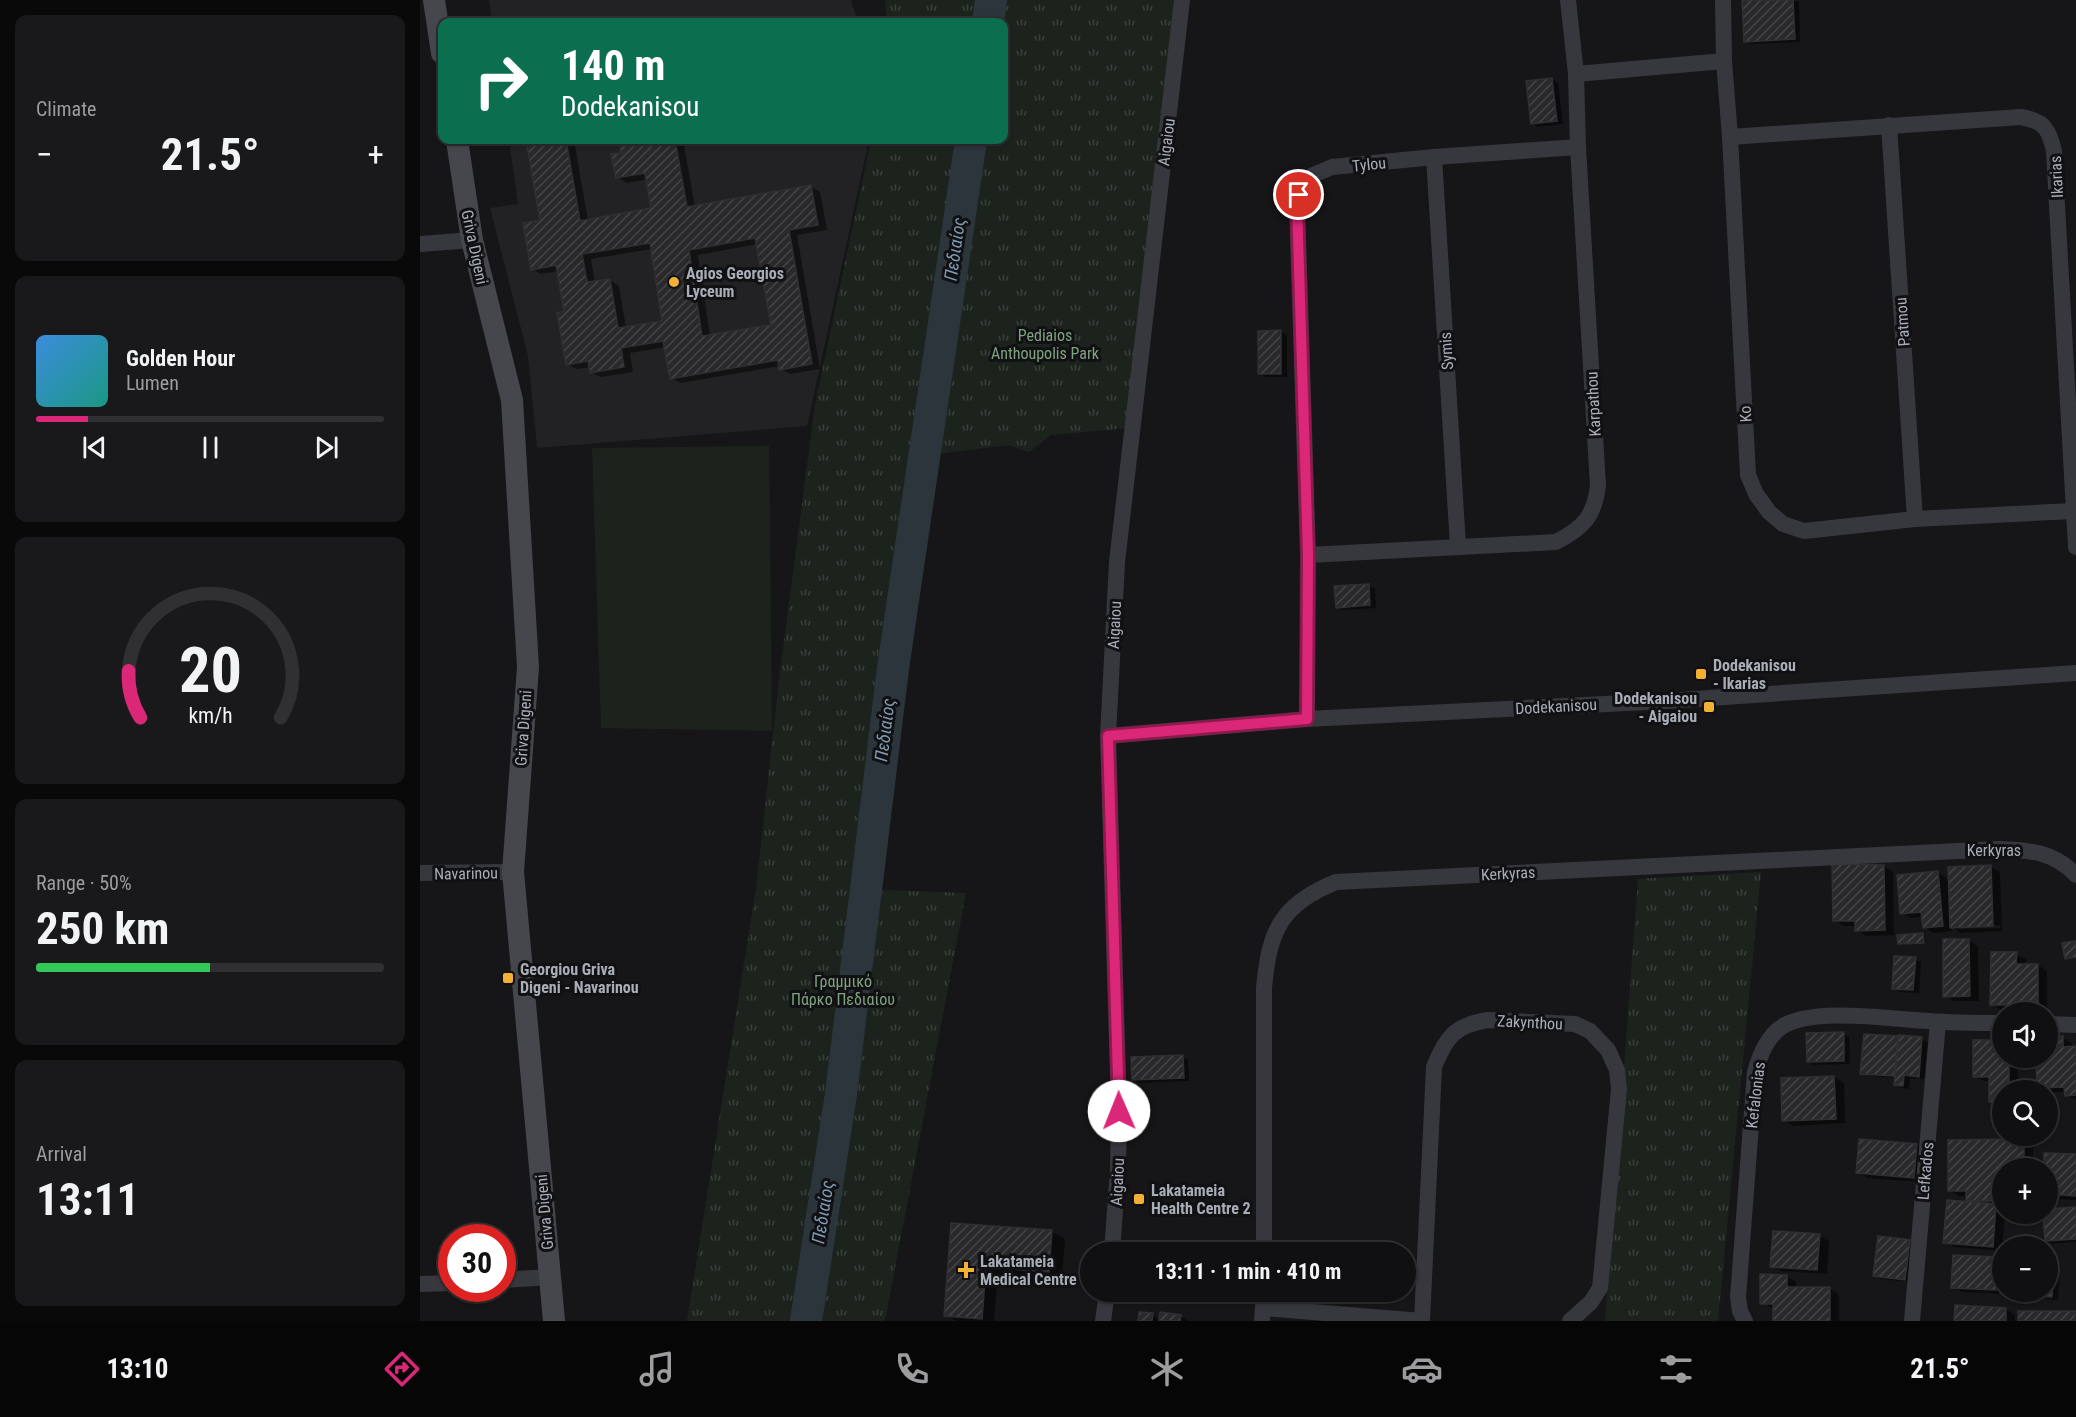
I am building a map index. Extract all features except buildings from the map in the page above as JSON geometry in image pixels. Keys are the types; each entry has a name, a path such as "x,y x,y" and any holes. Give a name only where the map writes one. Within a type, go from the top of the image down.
{"street":[{"path":"434,0 438,26"},
{"name":"Aigaiou","path":"1113,1242 1119,1111 1108,736 1117,562 1182,0"},
{"name":"Karpathou","path":"1308,555 1556,542 1575,532 1587,520 1596,504 1598,486 1578,147 1576,74 1568,0"},
{"name":"Ko","path":"1723,0 1724,61 1748,475 1756,494 1768,512 1783,524 1804,531 1915,519 2073,511"},
{"path":"1576,74 1724,61"},
{"name":"Ikarias","path":"1730,136 2021,117 2035,119 2043,125 2051,136 2055,150 2076,547"},
{"name":"Patmou","path":"1889,126 1915,519"},
{"name":"Griva Digeni","path":"458,144 472,240 512,400 528,667 513,872 554,1321"},
{"name":"Tylou","path":"1307,719 1308,555 1297,205 1301,189 1313,175 1332,168 1434,157 1578,147"},
{"name":"Symis","path":"1434,157 1458,546"},
{"path":"420,244 472,240"},
{"name":"Dodekanisou","path":"1108,736 1307,719 1666,701 2076,673"},
{"name":"Kerkyras","path":"1264,1242 1264,988 1266,964 1271,942 1289,911 1317,890 1336,882 1998,849 2034,850 2065,863 2076,875"},
{"name":"Navarinou","path":"420,873 513,872"},
{"name":"Kefalonias","path":"1745,1321 1740,1311 1738,1297 1755,1072 1761,1052 1782,1027 1802,1017 1822,1015 1992,1023"},
{"name":"Zakynthou","path":"1263,1307 1422,1321 1434,1067 1443,1044 1459,1029 1475,1022 1488,1020 1575,1024 1590,1031 1608,1050 1617,1070 1619,1089 1600,1288 1591,1302 1570,1321"},
{"name":"Lefkados","path":"1912,1321 1938,1022"},
{"path":"2058,1024 2076,1025"},
{"path":"516,1279 550,1277"},
{"path":"420,1284 438,1283"},
{"path":"1103,1321 1106,1302"}],"shaded area":[{"path":"489,0 851,0 857,18 491,18"},
{"name":"Agios Georgios Lyceum","path":"510,144 868,144 807,426 537,448 528,356 490,208 518,204"}],"green space":[{"name":"Γραμμικό Πάρκο Πεδιαίου","path":"885,0 1175,0 1129,428 1051,435 1029,452 1009,445 936,454 882,890 966,893 885,1321 687,1321 756,888 780,672 815,405 870,144 1008,144 1008,18 887,18"},
{"path":"769,446 772,731 601,728 592,448"},
{"path":"1761,872 1718,1321 1605,1321 1638,879"}],"waterway":[{"name":"Πεδιαίος","path":"989,18 991,0"},
{"name":"Πεδιαίος","path":"806,1321 841,1094 893,668 970,144"}],"place":[{"name":"Agios Georgios Lyceum","path":"674,282"},
{"name":"Dodekanisou - Ikarias","path":"1701,674"},
{"name":"Dodekanisou - Aigaiou","path":"1709,707"},
{"name":"Georgiou Griva Digeni - Navarinou","path":"508,978"},
{"name":"Lakatameia Health Centre 2","path":"1139,1199"},
{"name":"Lakatameia Medical Centre","path":"966,1270"}],"route":[{"path":"1119,1111 1108,736 1307,719 1308,555 1297,205 1299,195"}],"park label":[{"name":"Pediaios Anthoupolis Park","path":"1045,344"}]}
